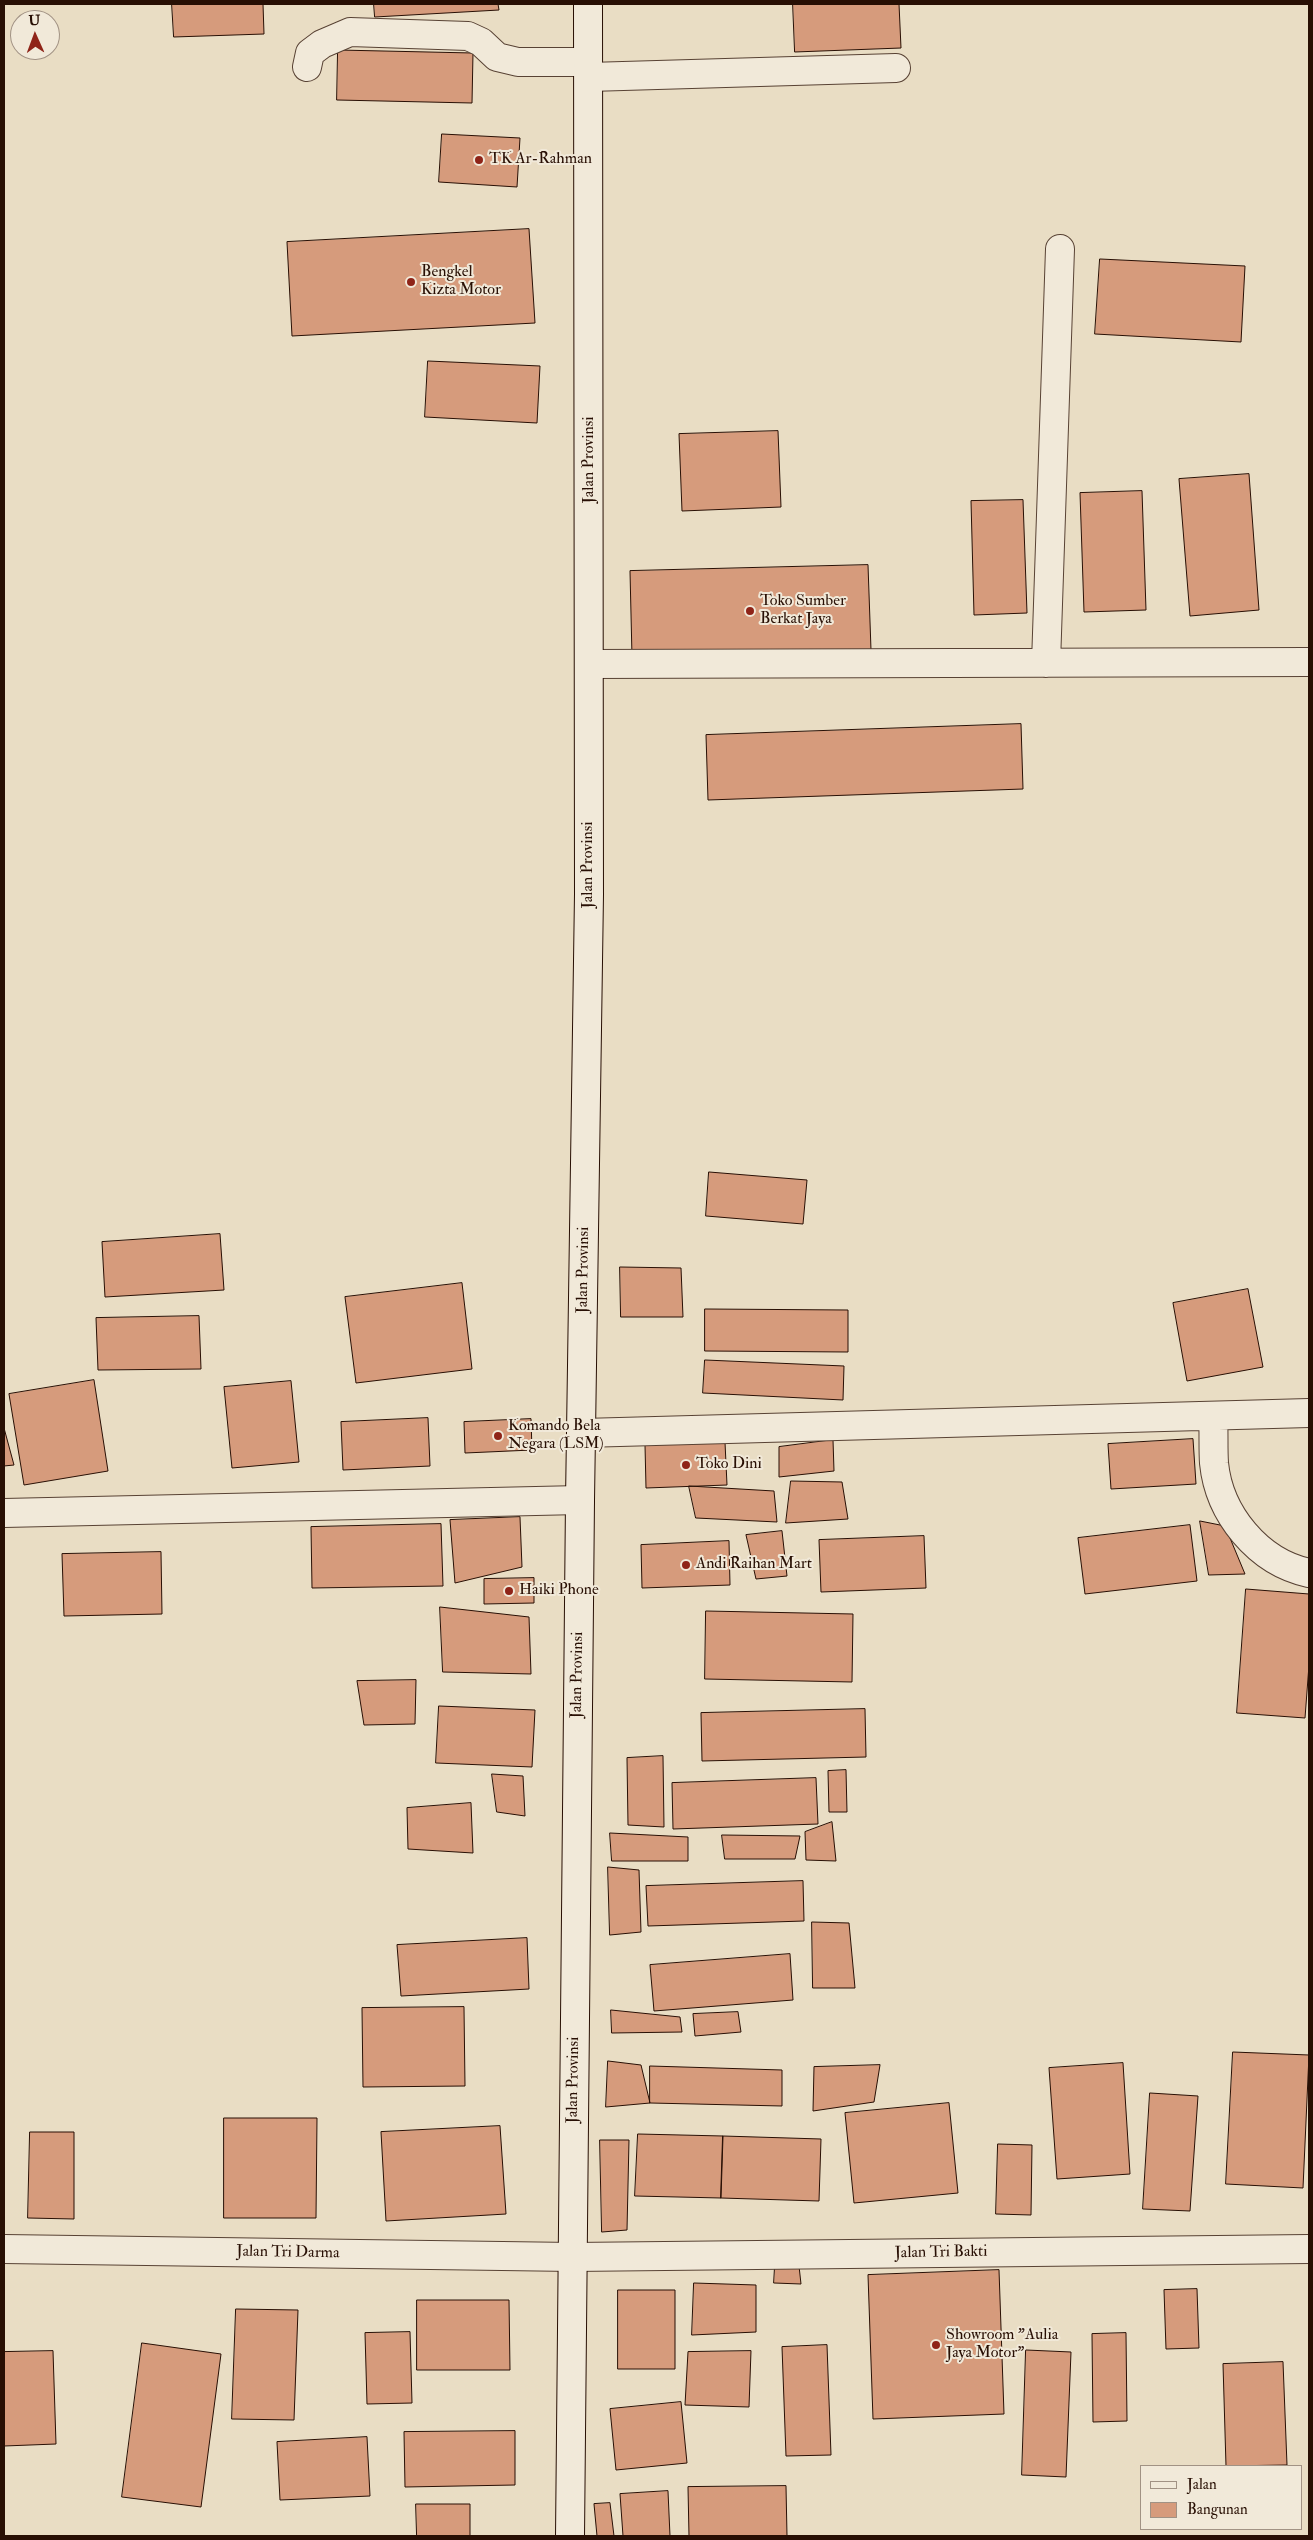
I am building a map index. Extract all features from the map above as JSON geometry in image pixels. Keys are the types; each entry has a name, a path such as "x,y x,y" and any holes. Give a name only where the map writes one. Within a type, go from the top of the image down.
{"street":[{"name":"Jalan Provinsi","path":"570,2536 580,1500 583,1433 589,894 588,4"},
{"path":"307,67 310,53 322,44 350,32 468,36 481,42 497,57 518,62 589,69 896,68"},
{"path":"1046,663 1060,249"},
{"path":"590,664 1309,662"},
{"path":"583,1433 1309,1413"},
{"path":"1213,1416 1214,1464 1226,1506 1236,1523 1263,1552 1281,1563 1309,1573"},
{"path":"4,1513 580,1500"},
{"name":"Jalan Tri Darma","path":"4,2249 573,2257"},
{"name":"Jalan Tri Bakti","path":"573,2257 1309,2249"}],"building":[{"path":"172,4 263,4 264,34 174,37"},
{"path":"374,4 498,4 499,10 375,17"},
{"path":"793,4 899,4 901,48 795,52"},
{"path":"338,50 473,53 472,103 337,100"},
{"name":"TK Ar-Rahman","path":"442,134 520,138 517,187 439,182"},
{"name":"Bengkel Kizta Motor","path":"529,229 535,323 292,336 287,242"},
{"path":"1100,259 1245,266 1241,342 1095,334"},
{"path":"428,361 540,366 537,423 425,417"},
{"path":"778,431 781,507 682,511 679,434"},
{"path":"1249,474 1259,610 1190,616 1179,479"},
{"path":"1142,491 1146,610 1084,612 1080,493"},
{"path":"1023,500 1027,613 974,615 971,501"},
{"name":"Toko Sumber Berkat Jaya","path":"868,565 871,650 632,657 630,571"},
{"path":"1021,724 1023,789 708,800 706,735"},
{"path":"709,1172 807,1180 803,1224 706,1216"},
{"path":"220,1234 224,1290 105,1297 102,1242"},
{"path":"620,1267 681,1268 683,1317 621,1317"},
{"path":"462,1283 472,1369 356,1383 345,1297"},
{"path":"1248,1289 1263,1367 1187,1381 1173,1303"},
{"path":"705,1309 848,1310 848,1352 705,1351"},
{"path":"199,1316 201,1369 98,1370 96,1318"},
{"path":"705,1360 844,1366 843,1400 703,1393"},
{"path":"94,1380 108,1471 24,1485 9,1394"},
{"path":"291,1381 299,1462 232,1468 224,1387"},
{"path":"428,1418 430,1466 343,1470 341,1422"},
{"name":"Komando Bela Negara (LSM)","path":"531,1419 532,1450 465,1453 464,1422"},
{"path":"4,1428 14,1465 4,1466"},
{"path":"1193,1439 1196,1484 1111,1489 1108,1444"},
{"path":"833,1440 834,1471 779,1477 779,1447"},
{"name":"Toko Dini","path":"725,1442 727,1485 646,1488 645,1445"},
{"path":"791,1481 842,1482 848,1519 786,1523"},
{"path":"689,1486 774,1491 777,1522 696,1518"},
{"path":"520,1517 522,1567 455,1583 450,1520"},
{"path":"1200,1521 1225,1526 1245,1574 1209,1575"},
{"path":"441,1524 443,1586 312,1588 311,1527"},
{"path":"1190,1525 1197,1581 1085,1594 1078,1538"},
{"path":"782,1531 787,1576 756,1579 746,1535"},
{"path":"924,1536 926,1588 821,1592 819,1540"},
{"name":"Andi Raihan Mart","path":"729,1541 730,1585 642,1588 641,1545"},
{"path":"161,1552 162,1614 64,1616 62,1554"},
{"name":"Haiki Phone","path":"534,1578 534,1603 484,1604 484,1579"},
{"path":"1246,1589 1309,1594 1309,1665 1305,1718 1237,1713"},
{"path":"440,1607 529,1617 531,1674 443,1672"},
{"path":"706,1611 853,1614 852,1682 705,1679"},
{"path":"416,1680 415,1724 364,1725 357,1681"},
{"path":"439,1706 535,1710 532,1767 436,1763"},
{"path":"865,1709 866,1757 702,1761 701,1713"},
{"path":"663,1756 664,1827 628,1825 627,1758"},
{"path":"846,1770 847,1812 829,1812 828,1771"},
{"path":"492,1774 523,1776 525,1816 497,1812"},
{"path":"816,1778 818,1824 673,1829 672,1783"},
{"path":"471,1803 473,1853 408,1849 407,1808"},
{"path":"832,1822 836,1861 806,1860 805,1832"},
{"path":"610,1833 688,1837 688,1861 612,1861"},
{"path":"722,1835 800,1836 795,1859 725,1859"},
{"path":"608,1867 639,1870 641,1932 610,1935"},
{"path":"803,1881 804,1921 648,1926 646,1886"},
{"path":"812,1922 849,1923 855,1988 813,1988"},
{"path":"527,1938 529,1989 401,1996 397,1945"},
{"path":"790,1954 793,2000 654,2011 650,1965"},
{"path":"464,2007 465,2086 363,2087 362,2008"},
{"path":"611,2010 680,2017 682,2032 612,2033"},
{"path":"738,2012 741,2032 695,2036 693,2014"},
{"path":"1233,2052 1309,2055 1303,2188 1226,2184"},
{"path":"608,2061 641,2065 650,2103 606,2107"},
{"path":"1123,2063 1130,2174 1057,2179 1049,2068"},
{"path":"880,2065 874,2102 813,2111 814,2067"},
{"path":"650,2066 782,2070 782,2106 650,2103"},
{"path":"1150,2093 1198,2096 1190,2211 1143,2209"},
{"path":"949,2103 958,2193 854,2203 845,2113"},
{"path":"224,2118 317,2118 316,2218 224,2218"},
{"path":"500,2126 506,2214 386,2221 381,2132"},
{"path":"30,2132 74,2132 74,2219 28,2218"},
{"path":"638,2134 723,2136 721,2198 635,2196"},
{"path":"723,2136 821,2139 819,2201 721,2198"},
{"path":"600,2140 629,2140 627,2230 602,2232"},
{"path":"998,2144 1032,2145 1031,2215 996,2214"},
{"path":"775,2266 799,2266 801,2284 774,2283"},
{"name":"Showroom \"Aulia Jaya Motor\"","path":"999,2270 1004,2414 873,2419 868,2275"},
{"path":"694,2283 756,2285 756,2332 692,2335"},
{"path":"1197,2289 1199,2348 1166,2349 1164,2290"},
{"path":"618,2290 675,2290 675,2369 618,2369"},
{"path":"417,2300 509,2300 510,2370 417,2370"},
{"path":"236,2309 298,2310 294,2420 232,2419"},
{"path":"410,2332 412,2403 367,2404 365,2333"},
{"path":"1126,2333 1127,2421 1093,2422 1092,2334"},
{"path":"142,2343 221,2354 201,2507 122,2497"},
{"path":"827,2345 831,2455 786,2456 782,2347"},
{"path":"1026,2350 1071,2352 1066,2477 1022,2475"},
{"path":"53,2351 56,2444 4,2446 4,2352"},
{"path":"751,2351 749,2407 685,2405 688,2352"},
{"path":"1283,2362 1287,2465 1226,2465 1223,2364"},
{"path":"681,2402 687,2463 616,2470 610,2409"},
{"path":"515,2431 515,2485 405,2487 404,2432"},
{"path":"367,2437 370,2496 280,2500 277,2442"},
{"path":"786,2486 787,2536 689,2536 688,2487"},
{"path":"668,2491 670,2536 623,2536 620,2494"},
{"path":"610,2503 614,2536 597,2536 594,2504"},
{"path":"416,2504 470,2504 470,2536 417,2536"}],"place":[{"name":"TK Ar-Rahman","path":"479,160"},
{"name":"Bengkel Kizta Motor","path":"411,282"},
{"name":"Toko Sumber Berkat Jaya","path":"750,611"},
{"name":"Komando Bela Negara (LSM)","path":"498,1436"},
{"name":"Toko Dini","path":"686,1465"},
{"name":"Andi Raihan Mart","path":"686,1565"},
{"name":"Haiki Phone","path":"509,1591"},
{"name":"Showroom \"Aulia Jaya Motor\"","path":"936,2345"}]}
